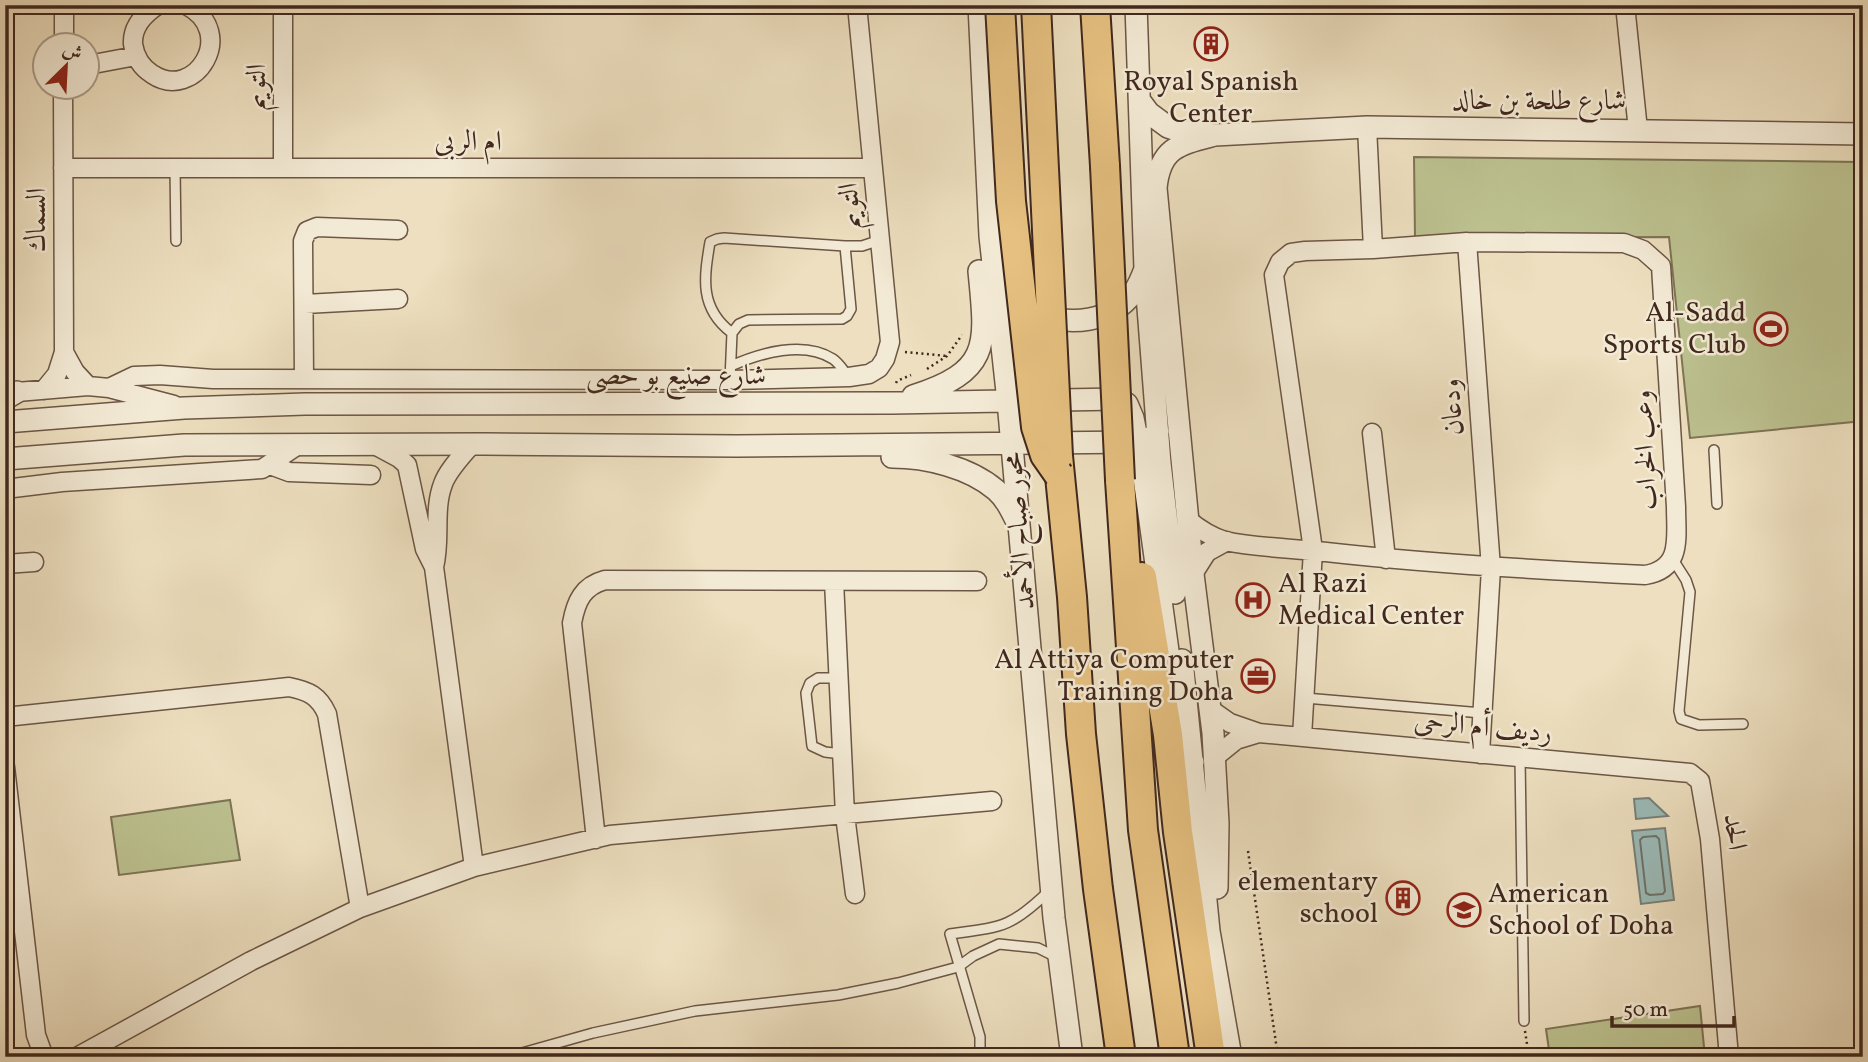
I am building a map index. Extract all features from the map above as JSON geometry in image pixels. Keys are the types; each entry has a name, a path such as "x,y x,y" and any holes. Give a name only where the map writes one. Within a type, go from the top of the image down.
{"highway":[{"path":"1000,5 1011,201 1036,427 1045,455 1059,475"},
{"name":"محور صباح الأحمد","path":"1036,5 1059,475 1072,597 1081,734 1098,889 1121,1057"},
{"path":"1095,5 1123,529 1143,830 1175,1057"},
{"path":"1123,529 1137,555 1147,603 1168,735 1178,832 1211,1057"}],"street":[{"path":"64,5 64,32"},
{"path":"158,5 145,13 136,26 133,41 136,56 144,69 156,77 172,81 187,78 199,70 208,58 211,42 209,27 200,15 186,5"},
{"name":"التويم","path":"283,5 283,168"},
{"name":"التويم","path":"857,5 890,342 888,351"},
{"name":"محور صباح الأحمد","path":"979,5 990,236 1012,443 1051,888 1072,1057"},
{"path":"1136,5 1145,269 1158,432 1209,932 1231,1057"},
{"path":"1625,5 1638,130"},
{"path":"102,62 136,56"},
{"name":"السماك","path":"44,390 57,374 64,352 63,102"},
{"name":"شارع طلحة بن خالد","path":"1140,102 1149,113 1168,127 1215,135 1367,128 1863,134"},
{"path":"1367,128 1373,249"},
{"name":"شارع طلحة بن خالد","path":"1188,520 1156,196 1158,173 1171,150 1186,142 1215,135"},
{"name":"ام الربى","path":"63,168 873,168"},
{"path":"304,379 303,241 307,232 317,227 398,230"},
{"path":"990,236 1008,265 1022,300 1031,309 1045,316 1073,321 1096,319 1117,309 1134,293 1145,269"},
{"path":"892,403 950,382 977,356 984,325 979,272 990,236"},
{"name":"وعب الخراب","path":"1302,737 1313,550 1274,275 1280,262 1290,254 1468,242 1623,243 1643,250 1661,266 1676,507 1676,546 1672,558"},
{"name":"ودعان","path":"1468,242 1491,568 1480,754"},
{"path":"305,304 398,299"},
{"path":"849,377 874,372 883,364 888,351"},
{"path":"64,352 75,372 88,386"},
{"name":"شارع صنيع بو حصى","path":"109,388 134,376 160,375 212,379 730,373 849,377"},
{"name":"شارع صنيع بو حصى","path":"9,394 88,386 109,388 184,408"},
{"name":"شارع صنيع بو حصى","path":"5,422 184,408 305,404 892,403 1119,399 1128,404 1131,410 1176,709 1182,737 1193,762"},
{"path":"5,459 184,445 737,446 1137,442 1149,439 1158,432"},
{"path":"1372,433 1386,559"},
{"path":"373,444 407,465 425,549 434,567 474,867"},
{"path":"434,567 439,546 441,491 444,481 472,444"},
{"path":"5,489 62,482 262,469 298,445"},
{"path":"737,446 766,455 930,459 984,481 996,490 1006,501 1019,526"},
{"path":"270,465 289,472 371,475"},
{"path":"1188,520 1207,534 1227,541 1491,568 1645,575 1657,573 1666,567 1672,558"},
{"path":"1188,520 1215,757 1217,895 1209,932"},
{"path":"1193,574 1207,552 1227,541"},
{"path":"5,564 34,562"},
{"path":"596,839 572,622 581,595 592,584 604,580 977,581"},
{"path":"834,581 845,815 855,894"},
{"path":"5,717 289,687 316,695 327,714 360,908"},
{"name":"رديف أم الرحى","path":"1210,709 1241,729 1259,733 1675,770 1690,773 1699,781"},
{"name":"رديف أم الرحى","path":"1215,757 1236,740 1259,733"},
{"path":"5,767 36,1035 44,1057"},
{"name":"الحد","path":"1699,781 1710,839 1729,1057"},
{"path":"77,1057 251,961 360,908 474,867 596,839 684,828 992,801"}],"lane":[{"path":"175,168 176,241"},
{"path":"732,332 721,324 709,305 705,274 710,242 724,238 862,246 880,240"},
{"path":"730,373 732,332 739,324 748,320 842,319 847,316 851,309 845,246"},
{"path":"730,373 766,353 807,351 824,354 835,361 849,377"},
{"path":"1714,450 1717,504"},
{"path":"1672,558 1686,580 1690,593 1678,711 1681,719 1699,725 1743,724"},
{"path":"839,678 818,678 810,683 806,693 813,746 825,752 842,754"},
{"path":"1305,698 1482,713"},
{"path":"1520,758 1524,1021"},
{"path":"981,1057 980,1037 950,934 993,928 1012,922 1029,911 1051,888"},
{"path":"508,1057 581,1036 695,1011 838,995 958,967 973,956 999,944 1038,948 1058,958"}],"path":[{"path":"892,403 897,381 928,369 947,356 965,328"},
{"path":"888,351 947,356"},
{"path":"1248,851 1277,1049 1281,1057"},
{"path":"1524,1021 1529,1057"}],"green space":[{"name":"Al-Sadd Sports Club","path":"1414,157 1863,162 1863,421 1690,438 1669,237 1415,238"},
{"path":"230,800 240,860 119,875 111,817"},
{"path":"1700,1006 1705,1057 1550,1057 1546,1029"}],"water":[{"path":"1649,798 1668,816 1636,819 1634,799"},
{"path":"1665,828 1674,900 1641,904 1632,831"}],"place":[{"name":"Royal Spanish Center","path":"1211,44"},
{"name":"Al-Sadd Sports Club","path":"1771,329"},
{"name":"Al Razi Medical Center","path":"1253,600"},
{"name":"Al Attiya Computer Training Doha","path":"1258,676"},
{"name":"elementary school","path":"1403,898"},
{"name":"American School of Doha","path":"1464,910"}]}
